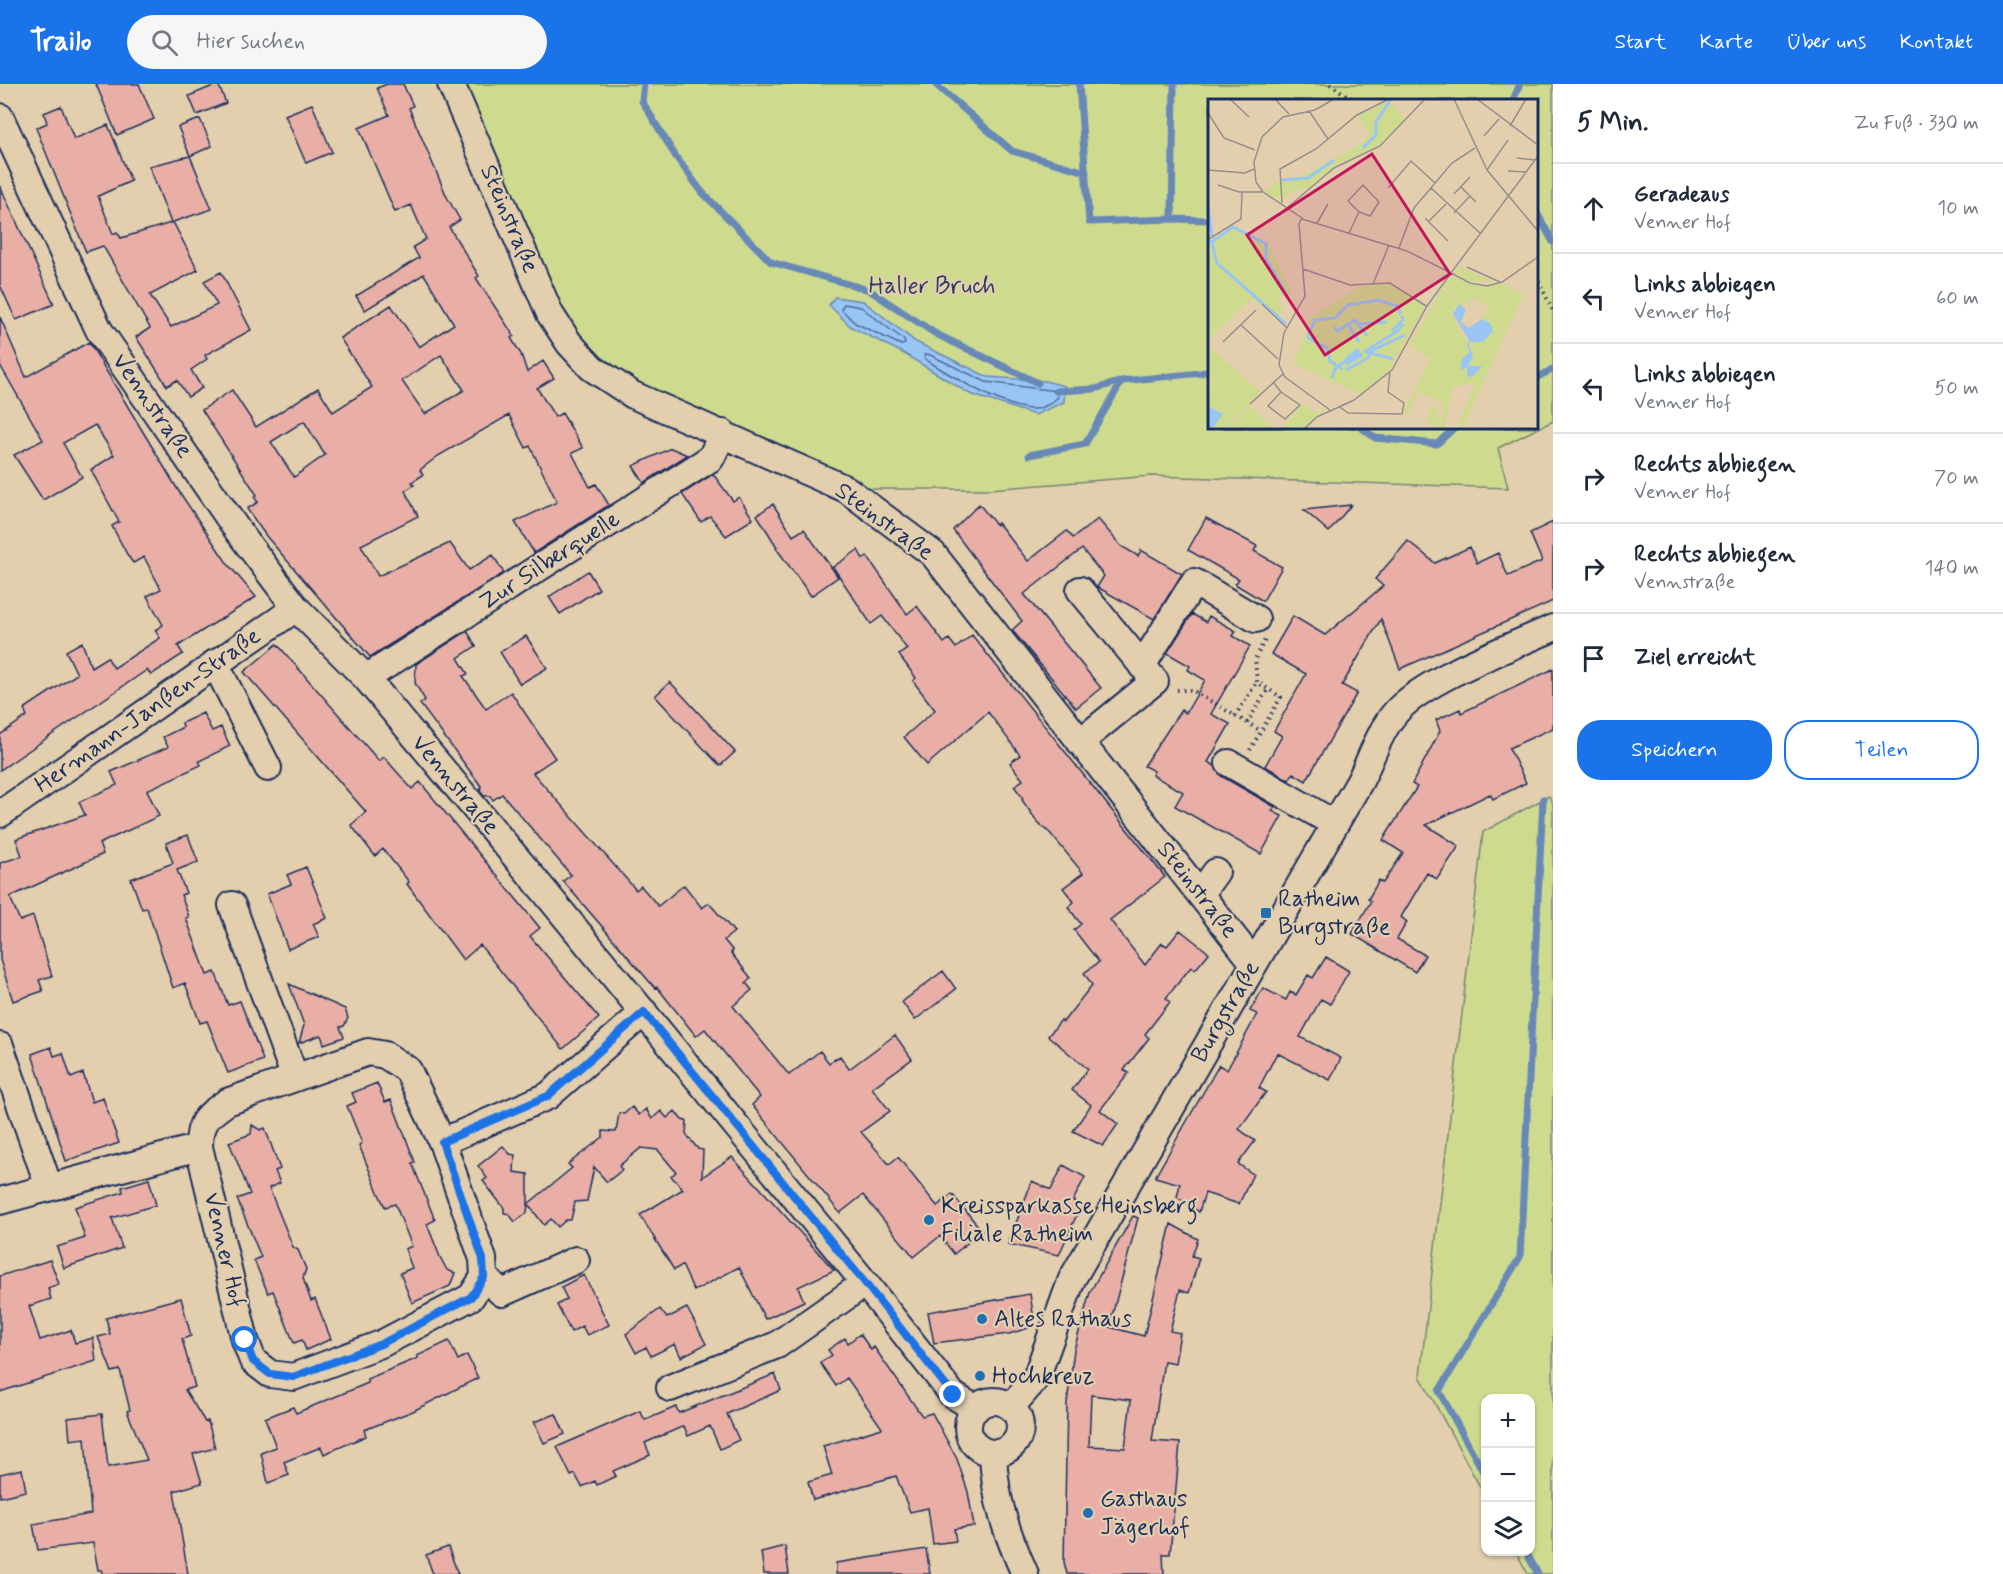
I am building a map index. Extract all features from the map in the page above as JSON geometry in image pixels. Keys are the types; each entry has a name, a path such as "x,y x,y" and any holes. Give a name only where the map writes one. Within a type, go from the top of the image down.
{"street":[{"name":"Steinstraße","path":"451,84 550,314 569,343 592,368 633,395 846,489 933,554 1254,963"},
{"name":"Vennstraße","path":"0,117 99,330 238,531 296,608 366,678 644,1012 865,1283 953,1395 976,1408"},
{"name":"Zur Silberquelle","path":"366,678 711,458 723,433"},
{"path":"1080,742 1144,677 1194,582 1256,619"},
{"path":"1080,590 1144,677"},
{"name":"Hermann-Janßen-Straße","path":"0,814 296,608"},
{"name":"Burgstraße","path":"1011,1407 1036,1378 1072,1279 1335,824 1394,714 1410,698 1553,628"},
{"path":"215,663 268,768"},
{"path":"1239,758 1335,824"},
{"path":"1200,894 1216,872"},
{"path":"232,905 295,1078"},
{"path":"442,1142 548,1096 644,1012"},
{"path":"0,1046 50,1187"},
{"name":"Venner Hof","path":"368,1052 384,1054 408,1070 442,1142 483,1259 484,1277 471,1297 381,1344 293,1377 270,1374 253,1361 245,1340 199,1148 199,1131 206,1116 226,1102 295,1078 368,1052"},
{"path":"0,1202 199,1148"},
{"path":"484,1277 502,1293 576,1260"},
{"path":"669,1388 777,1345 865,1283"},
{"path":"997,1401 1011,1407 1020,1421 1019,1437 1009,1449 993,1454 975,1445 969,1437 968,1427 976,1408 982,1404 997,1401"},
{"path":"993,1454 994,1489 1011,1545 1025,1574"}],"path":[{"path":"1330,84 1352,99"},
{"path":"1538,280 1553,311"},
{"path":"1235,716 1257,682 1255,659 1271,629 1256,619"},
{"path":"1144,677 1192,690 1261,731"},
{"path":"1239,758 1261,731 1281,697 1257,682"},
{"path":"1247,723 1268,689"}],"green space":[{"name":"Haller Bruch","path":"462,84 1553,84 1553,421 1538,428 1538,99 1208,99 1208,429 1537,429 1498,448 1508,488 1152,476 990,489 867,489 630,389 568,339"},
{"path":"1549,796 1553,804 1553,1574 1528,1574 1518,1556 1535,1556 1535,1394 1481,1394 1481,1489 1420,1376 1483,832"}],"water":[{"path":"835,297 863,301 916,342 988,377 1045,381 1065,386 1064,402 1035,415 970,394 903,353 851,327 829,305"}],"building":[{"path":"96,84 139,84 154,119 117,135"},
{"path":"218,84 226,103 197,115 189,96"},
{"path":"387,84 403,84 413,106 409,108 447,197 460,220 449,227 479,276 476,278 514,336 511,338 521,354 527,372 543,361 554,378 537,388 555,417 562,413 583,448 572,453 590,487 596,484 609,505 534,553 515,522 557,502 530,446 526,448 509,415 438,456 420,470 423,475 412,482 414,485 405,491 418,516 361,545 378,576 450,543 469,570 493,555 504,573 370,657 266,536 247,509 258,502 254,497 257,495 202,410 232,390 256,427 318,388 333,412 372,387 340,338 391,305 419,347 454,324 424,274 365,310 356,296 419,258 413,247 426,239 411,205 395,212 359,128 389,115 377,88","holes":["441,355 464,390 425,414 402,381","304,421 325,455 294,477 271,442"]},
{"path":"312,104 332,152 306,163 285,115"},
{"path":"61,106 74,139 108,125 131,181 98,196 113,234 117,232 121,238 171,223 149,166 190,156 212,209 173,222 198,270 150,295 171,327 217,305 204,281 221,272 251,330 205,355 207,359 191,370 202,388 188,397 177,380 167,386 136,337 150,328 103,246 86,252 36,128 47,123 44,113"},
{"path":"200,119 212,146 190,156 178,127"},
{"path":"0,186 54,304 16,320 0,285"},
{"path":"0,317 26,377 89,342 178,490 227,563 256,597 178,646 183,654 151,675 147,670 0,770 0,735 27,716 24,709 77,674 66,651 82,642 91,667 107,657 114,668 160,638 155,630 163,625 147,596 161,589 144,557 133,563 128,556 112,526 119,522 91,470 114,455 95,425 63,443 82,477 43,500 14,455 43,440 0,365"},
{"path":"671,448 687,455 644,483 633,466"},
{"path":"713,474 733,501 739,497 753,519 726,536 710,516 701,522 682,494"},
{"path":"773,504 793,536 804,529 838,577 811,596 776,548 757,515"},
{"path":"979,504 996,525 998,523 1028,561 1067,531 1073,538 1098,519 1121,546 1138,556 1141,550 1182,574 1154,619 1097,587 1104,576 1082,549 1024,594 1101,688 1076,708 1012,630 1022,621 953,530"},
{"path":"1351,505 1329,532 1304,510"},
{"path":"1206,518 1257,546 1254,551 1282,567 1263,601 1235,584 1239,579 1188,550"},
{"path":"1553,522 1553,601 1400,669 1381,619 1342,685 1357,693 1306,781 1293,773 1289,780 1265,766 1282,736 1274,731 1306,674 1271,654 1293,616 1325,635 1383,586 1375,579 1408,541 1435,563 1470,547 1477,563 1498,553 1508,576 1542,561 1530,533"},
{"path":"858,550 863,559 867,556 907,614 917,606 944,643 949,639 956,648 972,635 1165,877 1110,920 1145,965 1162,943 1167,946 1180,930 1209,953 1195,970 1191,967 1166,998 1170,1002 1145,1034 1149,1038 1124,1070 1129,1073 1100,1110 1118,1124 1103,1146 1073,1131 1091,1105 1072,1090 1088,1069 1048,1036 1061,1020 1063,1022 1092,985 1084,973 1099,962 1074,930 1081,924 1068,907 1074,902 1063,888 1083,873 1050,833 1038,823 1022,800 1023,798 1014,786 1023,780 1010,763 1020,755 988,712 927,765 904,737 935,710 913,681 916,678 899,655 907,649 882,616 871,624 833,567"},
{"path":"588,571 599,589 560,614 549,597"},
{"path":"1192,614 1206,622 1209,616 1236,631 1233,636 1250,646 1211,714 1230,724 1208,762 1215,766 1221,776 1275,807 1272,811 1282,816 1261,854 1175,806 1183,792 1152,775 1154,771 1144,766 1181,710 1186,713 1205,680 1188,670 1190,666 1167,653"},
{"path":"467,631 476,646 458,658 468,674 463,676 486,709 511,692 555,758 533,773 636,890 641,886 658,906 684,885 702,908 709,903 734,932 724,940 733,951 731,953 751,978 746,983 752,990 733,1006 789,1075 820,1051 829,1063 840,1056 849,1069 895,1035 912,1059 872,1088 890,1111 861,1132 889,1164 898,1157 937,1206 952,1194 982,1231 954,1254 940,1236 914,1257 863,1195 840,1213 752,1105 760,1097 705,1029 696,1036 657,987 655,988 563,881 571,875 502,794 493,800 490,796 484,796 480,791 481,786 420,704 425,700 415,683 416,664"},
{"path":"526,636 547,668 520,684 500,652"},
{"path":"277,644 379,761 384,757 412,789 420,782 540,928 530,936 599,1018 563,1049 480,945 463,960 383,849 375,856 351,825 366,812 244,672"},
{"path":"1553,669 1553,728 1509,748 1526,783 1493,799 1490,794 1426,825 1459,846 1437,879 1427,873 1401,917 1407,922 1397,939 1425,955 1415,972 1352,934 1371,901 1368,899 1379,880 1383,883 1403,853 1383,840 1417,787 1412,784 1440,731 1436,720 1460,709 1461,713"},
{"path":"670,682 735,752 720,766 655,696"},
{"path":"203,713 212,731 221,727 230,746 199,761 201,765 147,790 159,816 99,844 103,854 10,897 20,921 33,916 52,976 39,980 43,991 13,1001 0,960 0,863 22,856 16,839 85,815 79,802 117,785 111,772 168,747 163,737 183,727 182,723"},
{"path":"188,835 198,862 177,870 186,893 181,895 189,917 186,918 207,975 215,972 228,1005 240,1001 263,1060 228,1073 207,1021 200,1023 185,983 173,988 147,908 142,909 131,879 173,863 166,843"},
{"path":"306,867 327,918 313,924 319,937 288,949 267,894 291,884 287,875"},
{"path":"1326,957 1349,971 1330,1004 1321,999 1300,1037 1341,1058 1330,1080 1277,1053 1259,1088 1266,1092 1239,1129 1255,1141 1238,1164 1253,1174 1239,1204 1205,1193 1199,1212 1177,1197 1180,1184 1155,1177 1219,1065 1227,1070 1257,1014 1250,1011 1263,988 1286,1000 1290,992 1296,995 1308,975 1313,978"},
{"path":"943,971 956,989 915,1020 902,1002"},
{"path":"289,984 345,1009 348,1018 344,1026 340,1027 344,1037 324,1044 321,1035 299,1043 304,1025"},
{"path":"51,1047 54,1056 63,1053 71,1078 83,1073 92,1102 103,1098 119,1143 66,1161 32,1054"},
{"path":"377,1083 385,1102 391,1100 415,1162 412,1163 435,1220 427,1224 440,1257 447,1270 455,1273 450,1286 412,1303 400,1273 412,1268 405,1249 412,1246 395,1204 385,1207 378,1192 359,1145 362,1143 347,1106 356,1102 352,1093"},
{"path":"632,1107 639,1115 646,1109 652,1119 661,1111 667,1118 675,1111 682,1120 687,1121 686,1134 698,1149 703,1150 702,1177 732,1157 834,1270 798,1287 804,1301 765,1319 739,1267 694,1291 682,1265 674,1270 640,1215 683,1189 671,1176 676,1172 658,1150 641,1148 619,1166 622,1170 607,1182 594,1167 587,1201 575,1202 571,1220 566,1220 558,1227 551,1219 544,1225 528,1204 572,1168 568,1164 603,1137 603,1131 616,1132 619,1113 624,1114"},
{"path":"252,1125 260,1130 265,1128 280,1169 275,1171 280,1183 269,1188 293,1247 298,1250 306,1269 303,1278 311,1301 315,1299 331,1339 306,1350 302,1340 294,1343 273,1291 268,1293 254,1260 261,1257 237,1199 250,1194 229,1142 251,1134"},
{"path":"503,1146 510,1154 515,1155 514,1172 528,1174 527,1213 515,1222 509,1214 504,1213 504,1208 483,1181 487,1178 478,1166"},
{"path":"1063,1165 1085,1177 1073,1201 1081,1205 1059,1255 1008,1244 1032,1181 1051,1190"},
{"path":"149,1179 156,1205 112,1218 122,1248 64,1268 57,1247 85,1238 75,1207 123,1192 122,1187"},
{"path":"1133,1216 1138,1218 1109,1327 1144,1336 1171,1224 1198,1239 1192,1256 1199,1258 1189,1293 1180,1290 1170,1331 1180,1333 1175,1363 1164,1361 1152,1441 1180,1443 1170,1554 1163,1554 1164,1574 1067,1574 1064,1562 1067,1403 1074,1350 1090,1292","holes":["1091,1395 1131,1400 1125,1448 1089,1446"]},
{"path":"50,1260 59,1284 48,1288 51,1299 29,1306 40,1340 71,1330 75,1343 93,1338 96,1361 0,1392 0,1276"},
{"path":"584,1275 609,1325 587,1335 582,1326 571,1332 557,1305 567,1299 561,1287"},
{"name":"Altes Rathaus","path":"1030,1294 1035,1326 1009,1334 934,1343 928,1312"},
{"path":"181,1298 191,1336 182,1339 195,1387 185,1390 205,1422 208,1421 215,1448 193,1454 202,1483 174,1491 188,1574 102,1574 102,1570 98,1570 93,1543 38,1550 33,1524 91,1514 85,1438 70,1440 68,1418 102,1414 108,1467 147,1460 127,1411 130,1410 120,1370 112,1372 98,1337 110,1334 106,1318"},
{"path":"687,1308 706,1344 681,1357 675,1344 651,1356 646,1347 636,1353 626,1334 660,1309 667,1318"},
{"path":"860,1334 871,1350 874,1347 922,1416 932,1413 957,1459 968,1492 974,1526 954,1529 956,1541 933,1544 928,1508 910,1512 896,1476 813,1500 808,1482 832,1475 823,1446 882,1428 847,1378 836,1386 820,1363 832,1355 828,1350 845,1338 848,1343"},
{"path":"449,1341 458,1360 467,1355 478,1378 413,1411 364,1430 366,1436 324,1454 321,1447 284,1462 289,1475 268,1483 261,1453 276,1447 265,1418 293,1407 296,1413 368,1383 367,1379 418,1358 417,1356"},
{"path":"775,1374 781,1390 727,1414 739,1440 720,1449 710,1426 688,1436 684,1426 645,1443 650,1455 613,1471 616,1476 597,1485 595,1481 582,1487 575,1474 571,1476 557,1447 640,1411 645,1420 676,1407 679,1413"},
{"path":"556,1414 565,1434 544,1443 534,1422"},
{"path":"22,1469 26,1491 0,1497 0,1474"},
{"path":"785,1546 789,1574 764,1574 761,1552"},
{"path":"448,1547 458,1574 433,1574 426,1555"},
{"path":"926,1549 930,1574 836,1574 836,1563"}],"waterway":[{"path":"644,84 642,101 676,157 702,192 771,262 869,290 936,334 1038,383"},
{"path":"935,84 1012,151 1086,172"},
{"path":"1079,84 1089,222 1172,219"},
{"path":"1174,84 1172,219 1208,220"},
{"path":"1513,99 1520,84"},
{"path":"1538,215 1553,242"},
{"path":"1538,377 1553,369"},
{"path":"1056,391 1095,389 1122,381 1208,371"},
{"path":"1029,455 1085,444 1122,381"},
{"path":"1363,429 1375,438 1437,444 1453,429"},
{"path":"1481,1468 1439,1391 1520,1257 1543,799"},
{"path":"1528,1556 1538,1574"}],"place":[{"name":"Ratheim Burgstraße","path":"1266,913"},
{"name":"Kreissparkasse Heinsberg Filiale Ratheim","path":"929,1220"},
{"name":"Altes Rathaus","path":"982,1319"},
{"name":"Hochkreuz","path":"980,1376"},
{"name":"Gasthaus Jägerhof","path":"1088,1513"}],"route":[{"path":"245,1340 253,1361 270,1374 293,1377 381,1344 471,1297 484,1277 483,1259 442,1142 548,1096 644,1012 865,1283 953,1395"}]}
